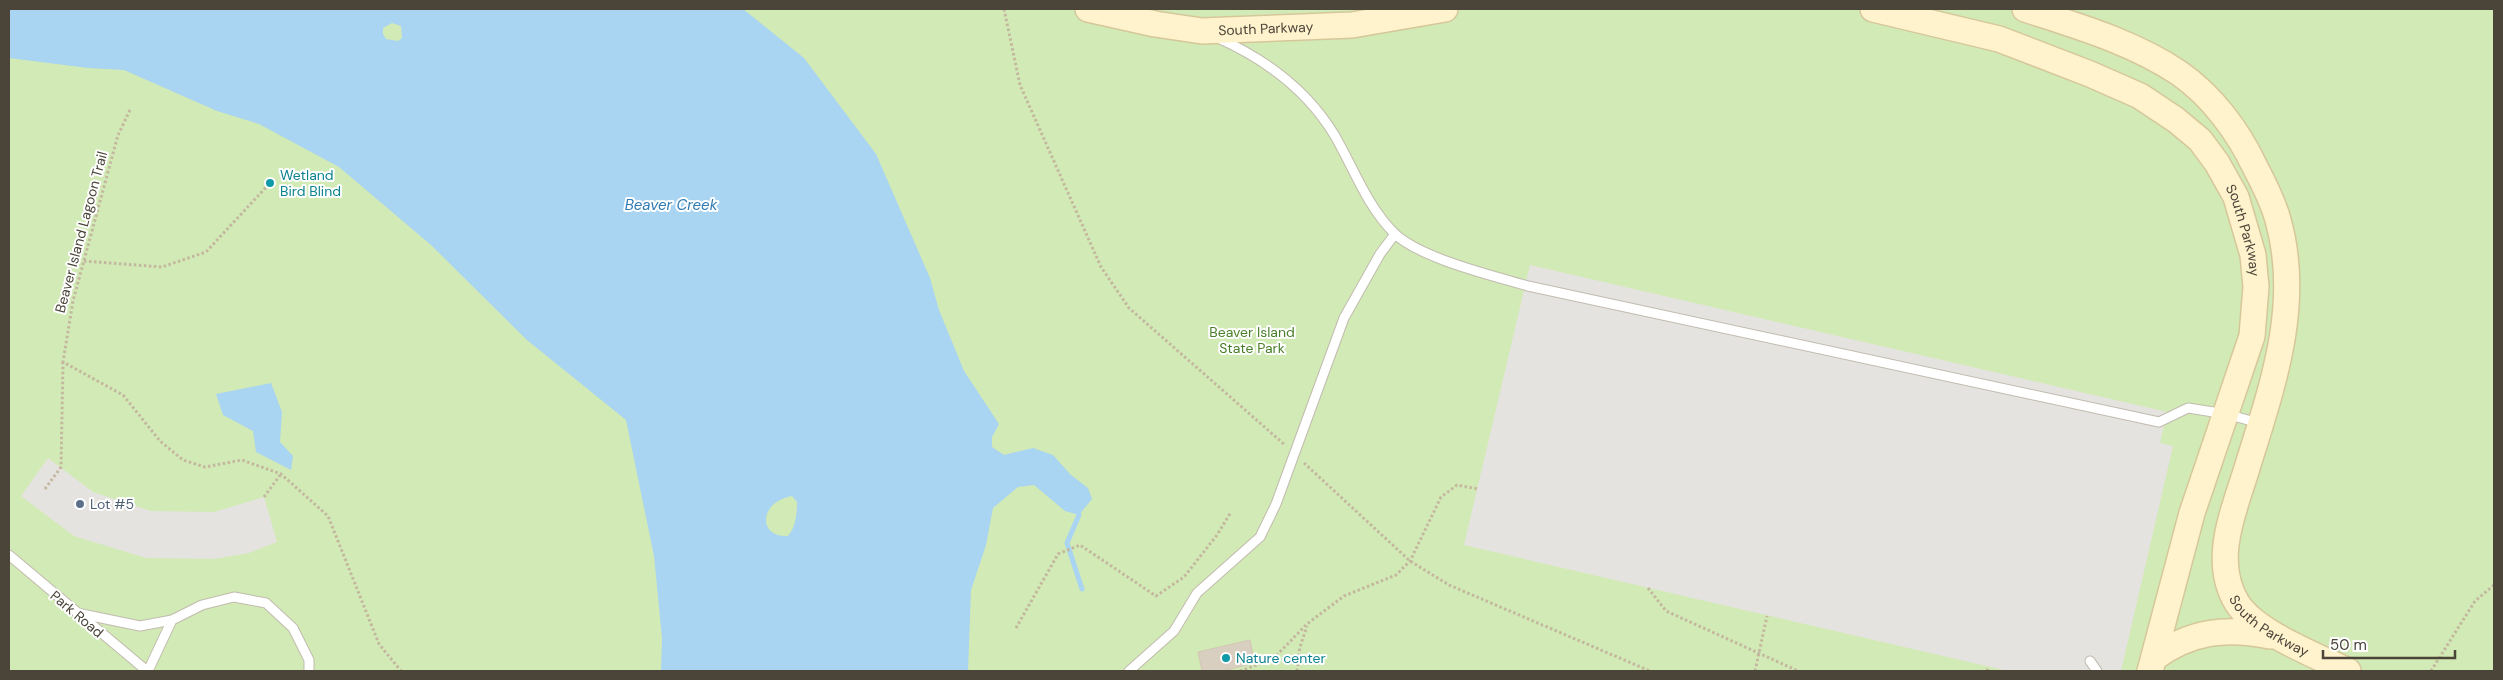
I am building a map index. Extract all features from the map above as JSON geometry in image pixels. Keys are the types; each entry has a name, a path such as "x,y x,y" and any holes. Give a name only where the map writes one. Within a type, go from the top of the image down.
{"street":[{"name":"South Parkway","path":"1088,9 1155,24 1202,31 1352,25 1445,9"},
{"path":"1135,9 1140,15 1155,24"},
{"name":"South Parkway","path":"1873,9 1999,39 2090,74 2140,96 2176,120 2200,140 2217,163 2236,197 2253,255 2256,286 2252,336 2192,513 2152,664"},
{"name":"South Parkway","path":"2025,9 2138,51 2179,74 2200,90 2224,116 2248,153 2278,218 2288,275 2287,313 2281,347 2261,424 2228,529 2224,560 2228,584 2238,604 2254,623 2348,671"},
{"path":"2152,664 2169,647 2192,638 2216,632 2240,630 2282,638"}],"lane":[{"path":"1202,31 1244,50 1291,82 1317,110 1335,136 1367,197 1395,234 1424,251 1453,263 1542,289 2159,422 2188,408 2226,414 2261,424"},
{"path":"1129,671 1174,631 1197,594 1260,537 1276,504 1344,318 1380,254 1395,234"},
{"name":"Park Road","path":"9,555 148,671 172,620"},
{"path":"75,612 140,626 172,620 202,605 234,597 266,603 293,628 309,660 309,671"},
{"path":"2090,662 2097,671"}],"path":[{"path":"1004,9 1020,85 1101,267 1129,308 1294,453 1410,561 1450,585 1650,671"},
{"name":"Beaver Island Lagoon Trail","path":"45,489 61,467 63,362 73,301 118,135 130,110"},
{"path":"84,261 162,267 206,252 270,183"},
{"path":"63,362 123,395 160,441 183,460 205,468 242,460 281,474 328,516 379,644 401,671"},
{"path":"264,497 281,474"},
{"path":"1240,671 1273,659 1307,624 1344,596 1396,575 1410,561 1442,497 1457,485 1478,489"},
{"path":"1016,628 1058,554 1080,545 1156,596 1184,577 1217,535 1231,512"},
{"path":"2431,671 2475,601 2494,585"},
{"path":"1648,588 1666,610 1798,671"},
{"path":"1755,671 1767,616"},
{"path":"1297,671 1300,647 1307,624"}],"green space":[{"name":"Beaver Island State Park","path":"9,9 2494,9 2494,671 9,671"}],"shaded area":[{"path":"1530,265 2167,412 2160,443 2173,446 2121,671 2008,671 1464,545"},
{"name":"Lot #5","path":"48,458 93,492 151,511 214,512 264,497 277,542 249,553 214,559 146,558 74,536 21,496"}],"water":[{"name":"Beaver Creek","path":"9,9 743,9 804,58 876,154 930,278 939,310 964,371 999,424 992,437 992,447 1004,455 1033,448 1053,455 1071,475 1088,488 1092,499 1079,515 1065,511 1034,485 1018,487 993,508 986,545 971,590 968,671 661,671 662,638 654,556 626,420 527,340 431,245 339,167 259,124 217,111 124,70 88,68 9,58","holes":["392,23 401,26 402,38 398,41 386,39 383,34 383,28","792,496 797,502 794,524 788,536 778,535 767,526 768,512 773,505"]},
{"path":"271,383 282,412 280,442 293,456 291,470 256,452 253,431 223,415 216,394"}],"building":[{"name":"Nature center","path":"1250,640 1255,663 1223,671 1202,671 1198,652"}],"waterway":[{"path":"1079,515 1067,543 1082,589"}],"place":[{"name":"Wetland Bird Blind","path":"270,183"},
{"name":"Lot #5","path":"80,504"},
{"name":"Nature center","path":"1226,658"}]}
